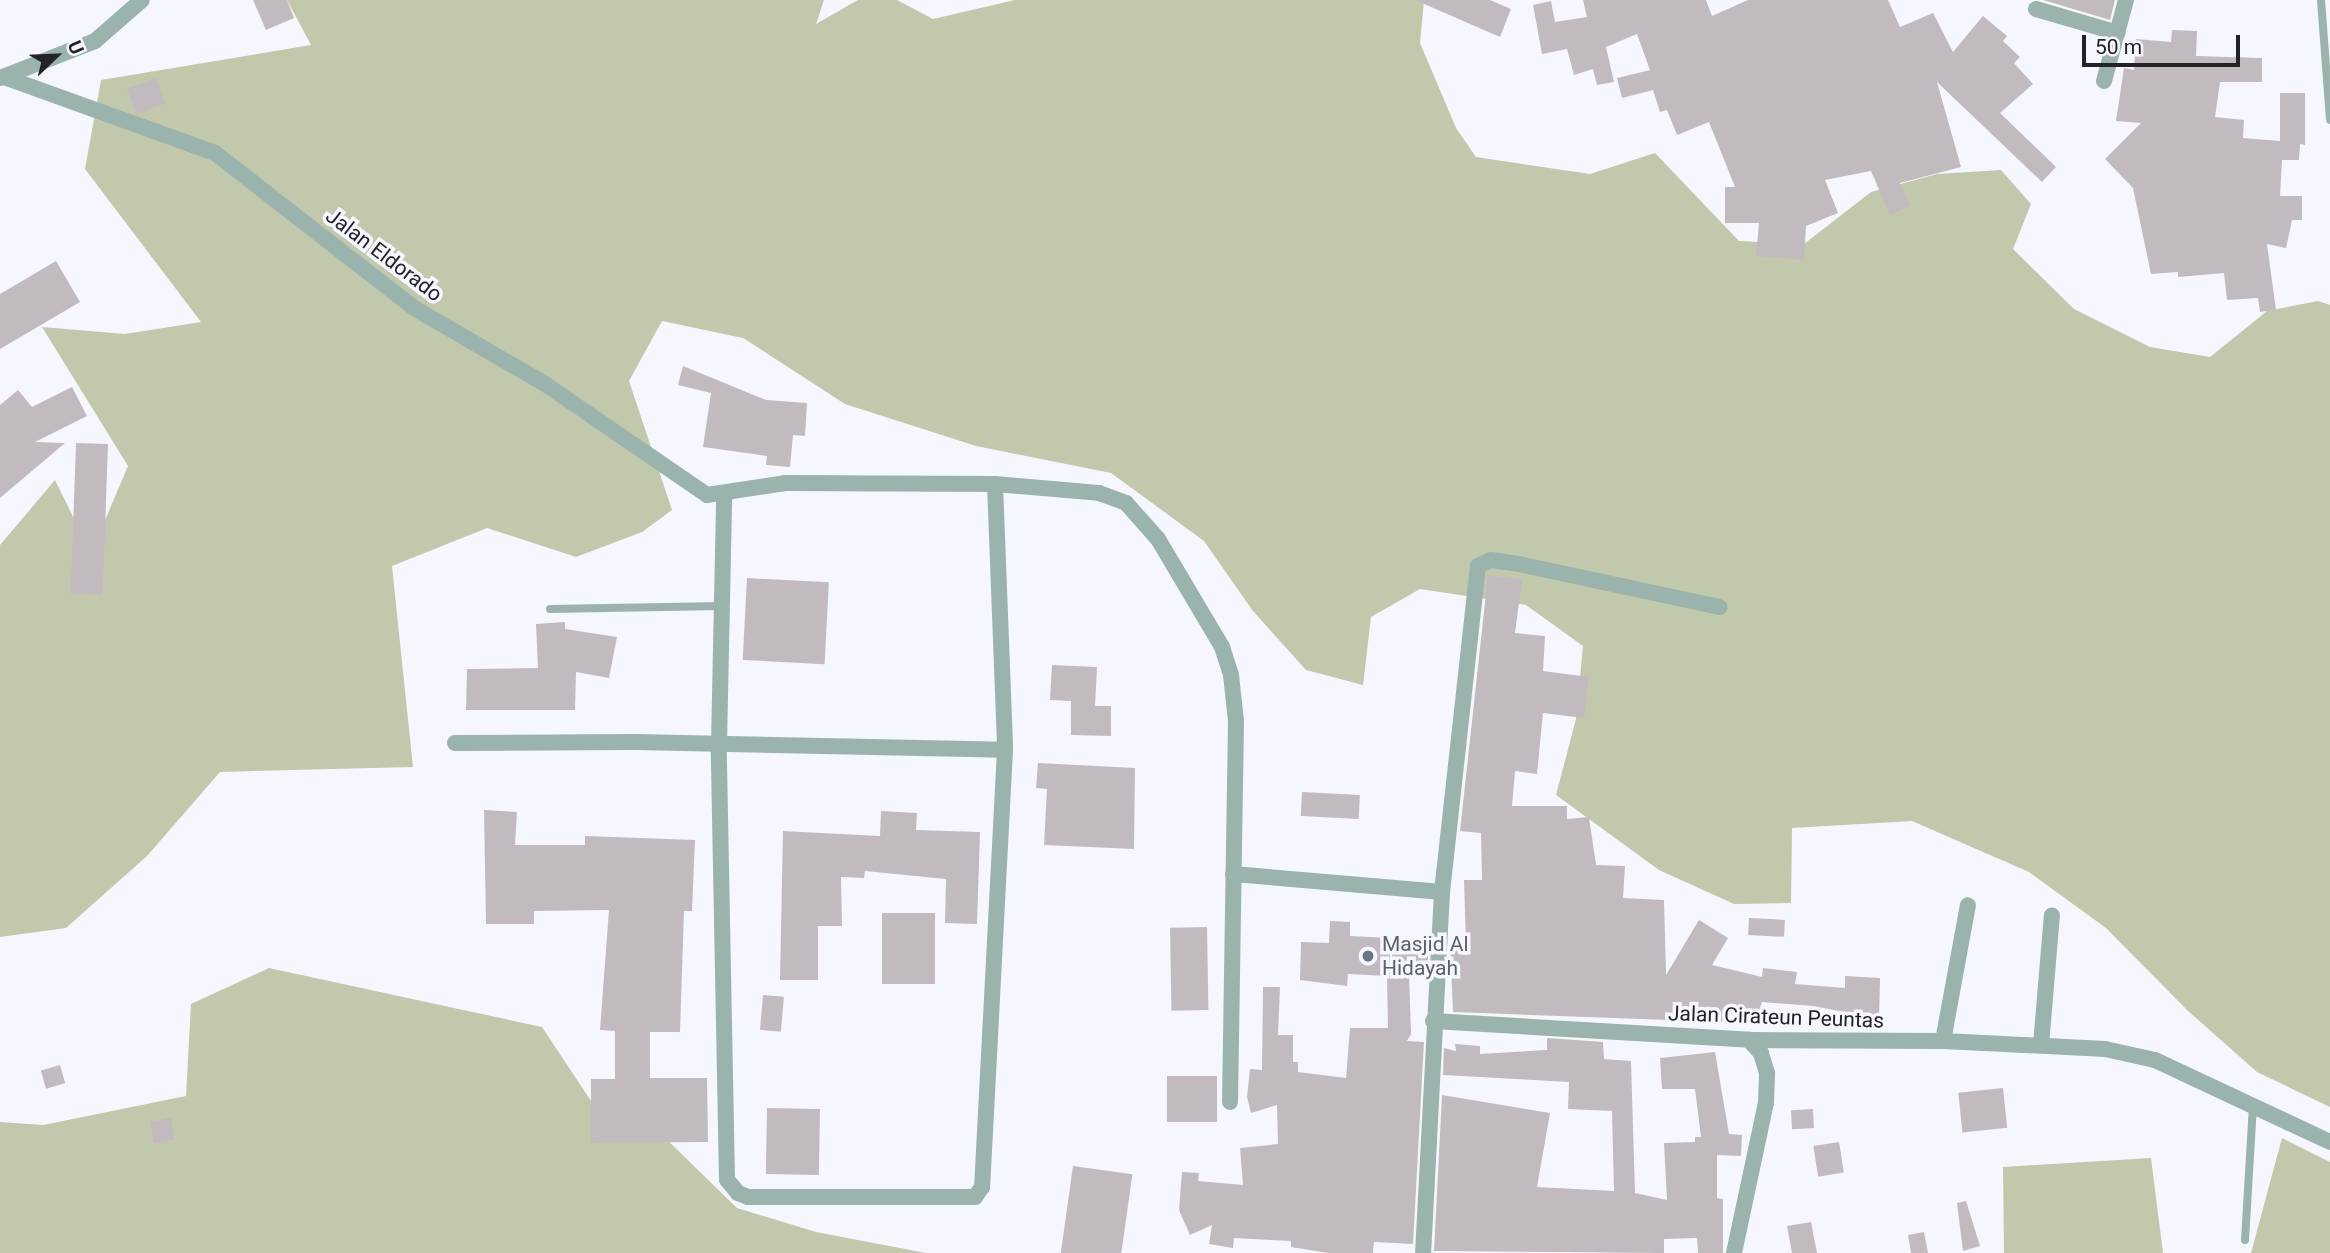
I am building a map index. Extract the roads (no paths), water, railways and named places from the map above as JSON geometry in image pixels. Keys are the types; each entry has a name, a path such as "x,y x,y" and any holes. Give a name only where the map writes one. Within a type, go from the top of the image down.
{"street":[{"path":"2,78 95,41 142,0"},
{"path":"2104,81 2126,0"},
{"path":"2036,9 2118,33"},
{"name":"Jalan Eldorado","path":"2,78 215,153 414,308 545,384 706,495 724,495"},
{"path":"995,484 1005,750 982,1187 966,1199 748,1197 731,1187 726,1172 719,744 724,495 785,483 995,484 1098,493 1126,503 1158,539 1199,606 1231,675 1237,721 1230,1102"},
{"path":"1423,1253 1433,1021 1442,892 1478,566 1491,560 1519,564 1719,607"},
{"path":"455,743 719,744 1005,750"},
{"path":"1233,874 1442,892"},
{"path":"1943,1041 1968,905"},
{"path":"2041,1045 2052,915"},
{"name":"Jalan Cirateun Peuntas","path":"1433,1021 1749,1040 1943,1041 2105,1049 2155,1060 2330,1142"},
{"path":"1734,1253 1766,1103 1767,1073 1761,1053 1749,1040"}],"lane":[{"path":"2321,0 2330,120"},
{"path":"550,609 722,606"},
{"path":"2245,1240 2253,1107"}],"place":[{"name":"Masjid Al Hidayah","path":"1368,956"}]}
